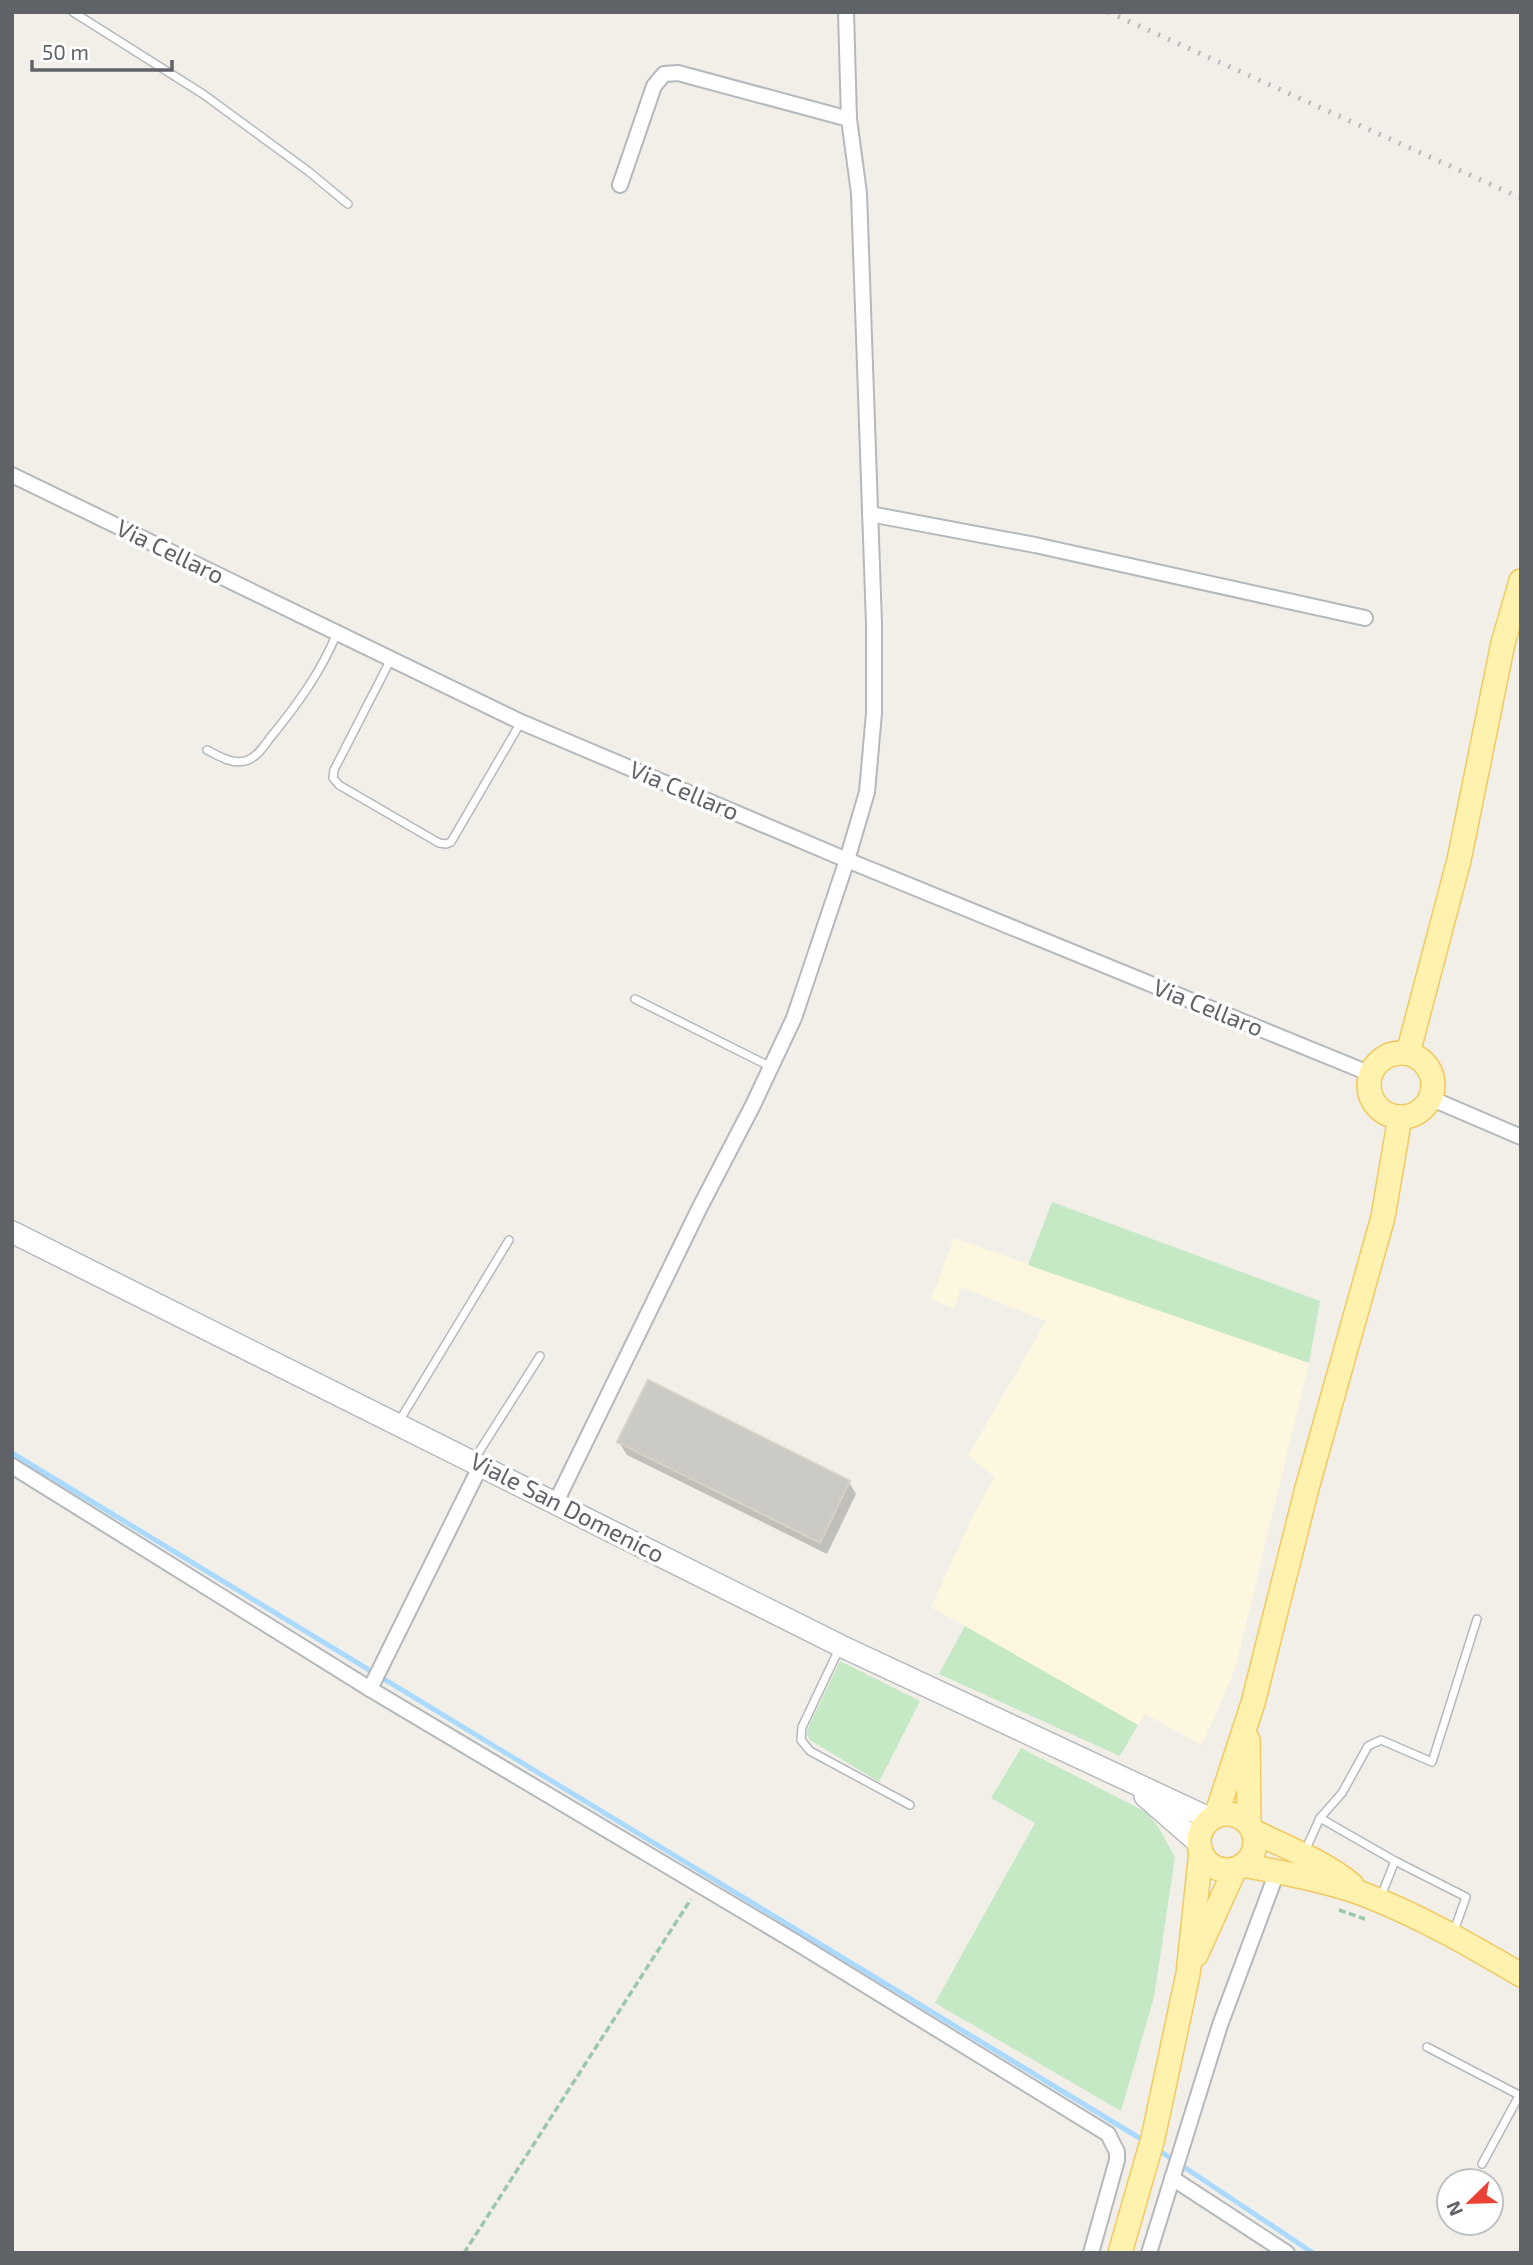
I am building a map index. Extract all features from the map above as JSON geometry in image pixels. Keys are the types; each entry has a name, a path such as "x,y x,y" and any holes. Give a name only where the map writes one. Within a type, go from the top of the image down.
{"main road":[{"path":"1408,1053 1459,860 1503,643 1521,581"},
{"path":"1408,1053 1424,1063 1430,1071 1433,1089 1430,1098 1418,1112 1400,1117 1390,1115 1381,1111 1374,1103 1369,1084 1370,1074 1381,1059 1408,1053"},
{"path":"1120,2253 1151,2145 1188,1974 1202,1830 1214,1818 1248,1723 1307,1488 1383,1217 1400,1117"},
{"name":"Viale San Domenico","path":"12,1232 841,1646 1214,1818"},
{"path":"1188,1974 1239,1867 1252,1854 1255,1846 1251,1828 1248,1723"},
{"name":"Viale San Domenico","path":"1125,1779 1200,1848"},
{"path":"1214,1818 1234,1815 1251,1828 1304,1854 1327,1867 1370,1906"},
{"path":"1200,1848 1211,1865 1227,1870 1239,1867 1298,1875 1370,1906 1453,1936 1521,1975"}],"street":[{"path":"556,1502 794,1018 867,792 874,713 874,624 859,193 849,119 846,12"},
{"path":"620,185 654,86 664,74 678,72 849,119"},
{"name":"Via Cellaro","path":"12,474 521,722 847,860 1370,1074"},
{"path":"870,514 1035,545 1365,618"},
{"path":"1430,1098 1521,1137"},
{"path":"372,1685 477,1463"},
{"path":"12,1466 1108,2134 1117,2152 1116,2160 1091,2253"},
{"path":"1149,2253 1220,2025 1277,1872"},
{"path":"1174,2174 1287,2253"}],"lane":[{"path":"74,12 204,94 348,204"},
{"path":"207,750 227,760 240,762 256,755 300,699 328,654 337,633"},
{"path":"391,659 334,770 333,778 339,785 439,843 452,842 521,722"},
{"path":"635,999 771,1067"},
{"path":"398,1423 509,1240"},
{"path":"477,1463 540,1356"},
{"path":"1304,1854 1320,1818 1342,1793 1368,1746 1381,1740 1432,1762 1477,1619"},
{"path":"841,1646 802,1727 801,1740 810,1751 910,1805"},
{"path":"1320,1818 1395,1861 1466,1897 1453,1936"},
{"path":"1370,1906 1395,1861"},
{"path":"1427,2046 1520,2094 1482,2164"}],"path":[{"path":"464,2253 700,1885"},
{"path":"1334,1908 1370,1906"}],"shaded area":[{"path":"954,1238 1309,1363 1235,1669 1202,1745 1145,1714 1138,1725 931,1607 973,1516 995,1477 968,1456 1046,1321 961,1287 954,1308 931,1300"}],"green space":[{"path":"1052,1202 1320,1301 1309,1363 1028,1265"},
{"path":"965,1626 1138,1725 1120,1756 939,1674"},
{"path":"840,1661 920,1701 879,1782 810,1740 807,1734"},
{"path":"1021,1748 1146,1812 1157,1825 1175,1857 1154,1997 1121,2111 935,2003 1035,1823 991,1798"}],"building":[{"path":"648,1380 850,1481 820,1543 617,1442"}],"waterway":[{"path":"12,1453 1146,2142"},
{"path":"1157,2149 1313,2253"}],"railway":[{"path":"1108,12 1521,198"}]}
